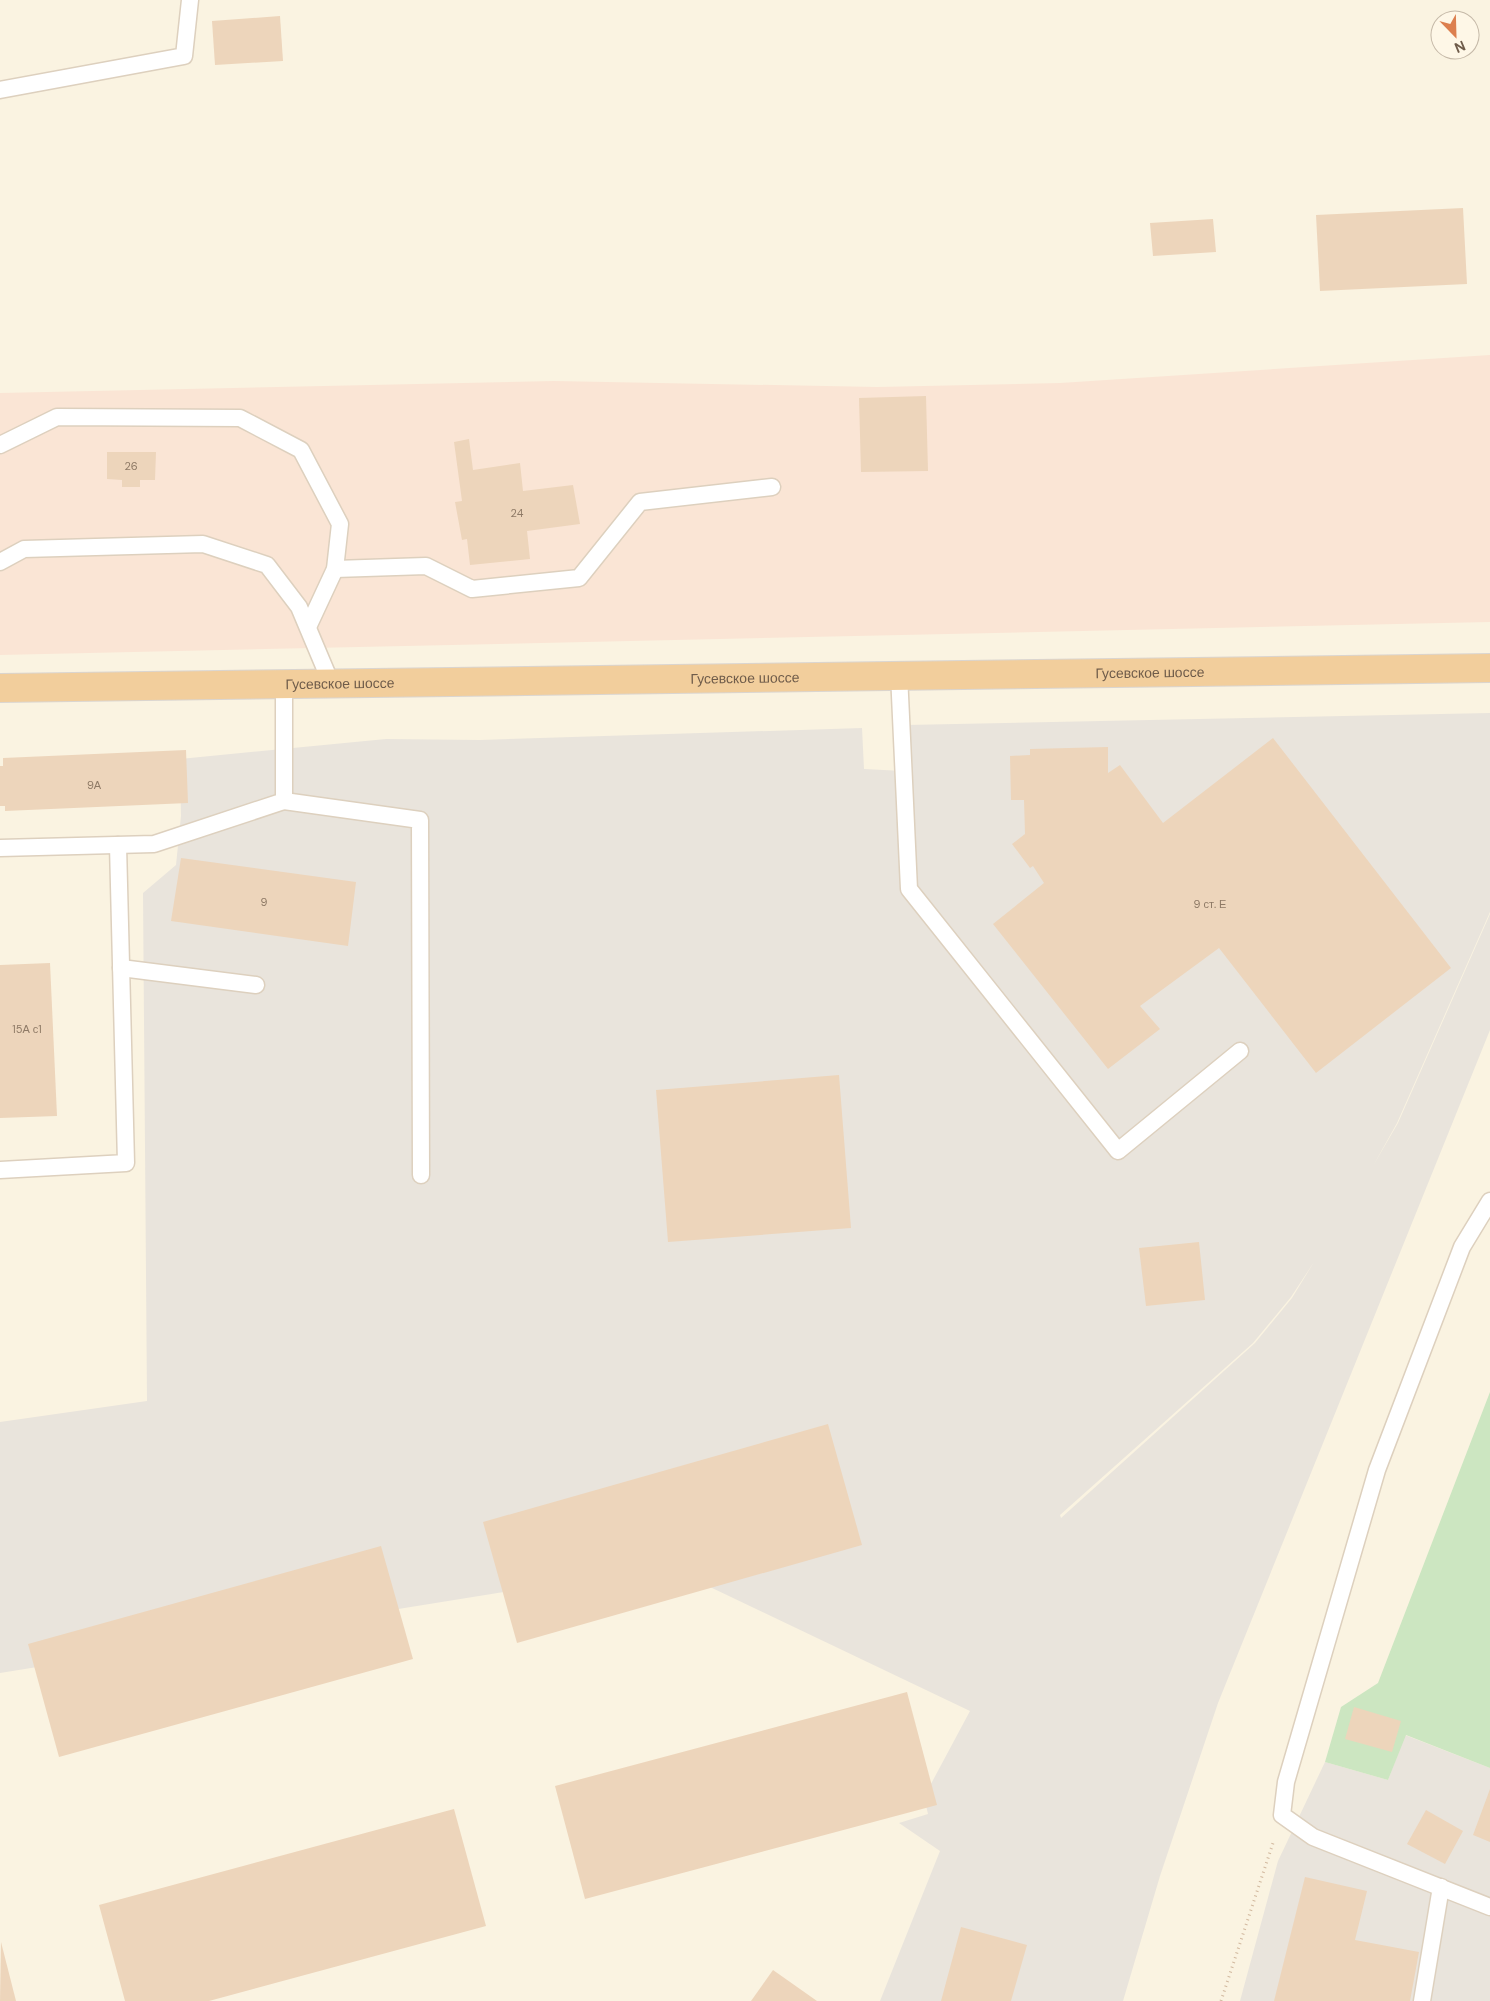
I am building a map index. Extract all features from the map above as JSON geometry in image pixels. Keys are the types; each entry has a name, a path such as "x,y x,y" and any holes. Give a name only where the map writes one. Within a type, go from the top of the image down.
{"highway":[{"name":"Гусевское шоссе","path":"0,688 899,674 1490,668"}],"lane":[{"path":"0,90 184,56 190,0"},
{"path":"0,444 57,417 240,418 301,450 340,524 335,569 308,627"},
{"path":"335,569 426,566 472,589 579,578 640,502 772,487"},
{"path":"0,562 24,549 203,544 267,566 299,607 331,683"},
{"path":"899,674 909,890 1118,1151 1240,1051"},
{"path":"284,684 284,801"},
{"path":"0,848 154,844 284,801 420,820 421,1175"},
{"path":"0,1170 126,1163 118,845"},
{"path":"121,968 256,985"},
{"path":"1490,1201 1462,1248 1377,1470 1286,1782 1282,1815 1313,1836 1490,1907"},
{"path":"1422,2001 1441,1887"}],"path":[{"path":"1221,2001 1282,1815"}],"shaded area":[{"path":"1490,355 1490,622 0,655 0,393 554,381 877,387 1060,383"},
{"path":"1490,713 1490,912 1397,1123 1373,1166 1398,1123 1490,914 1490,1030 1218,1703 1160,1876 1123,2001 880,2001 940,1851 899,1823 928,1814 924,1797 970,1711 666,1566 0,1673 0,1422 147,1401 143,893 176,865 181,816 180,759 386,739 480,740 862,728 864,769 903,771 906,725","holes":["1314,1262 1292,1298 1255,1343 1061,1518 1060,1515 1253,1343 1291,1297"]},
{"path":"1405,1735 1490,1768 1490,2001 1240,2001 1278,1861 1325,1762 1388,1780"}],"green space":[{"path":"1490,1392 1490,1768 1406,1735 1388,1780 1325,1762 1341,1707 1378,1683"}],"building":[{"path":"280,16 283,61 215,65 212,21"},
{"path":"1463,208 1467,284 1320,291 1316,215"},
{"path":"1213,219 1216,252 1153,256 1150,223"},
{"path":"926,396 928,471 861,472 859,398"},
{"path":"469,439 473,470 520,463 523,491 573,485 580,524 527,531 530,559 470,565 467,539 462,540 455,502 462,501 454,442"},
{"path":"107,452 156,452 155,480 140,480 140,487 122,487 122,480 107,479"},
{"path":"1273,738 1451,968 1316,1073 1219,948 1140,1006 1160,1029 1108,1069 993,924 1044,883 1033,866 1030,868 1012,844 1025,834 1024,800 1011,800 1010,756 1030,755 1030,749 1108,747 1108,773 1120,765 1163,823"},
{"path":"186,750 188,803 5,811 5,806 0,806 0,766 3,766 3,758"},
{"path":"181,858 356,882 348,946 171,921"},
{"path":"50,963 57,1116 0,1118 0,965"},
{"path":"839,1075 851,1228 668,1242 656,1090"},
{"path":"1199,1242 1205,1300 1146,1306 1139,1248"},
{"path":"828,1424 862,1545 517,1643 483,1522"},
{"path":"381,1546 413,1659 59,1757 28,1644"},
{"path":"907,1692 937,1805 585,1899 555,1786"},
{"path":"1354,1707 1401,1721 1392,1752 1345,1739"},
{"path":"1490,1789 1490,1842 1473,1835"},
{"path":"454,1809 486,1926 209,2001 125,2001 99,1905"},
{"path":"1426,1810 1463,1831 1445,1864 1407,1844"},
{"path":"1305,1877 1367,1891 1355,1940 1419,1952 1410,2001 1274,2001"},
{"path":"961,1927 1027,1945 1011,2001 941,2001"},
{"path":"1,1942 16,2001 0,2001"},
{"path":"773,1970 817,2001 751,2001"}]}
